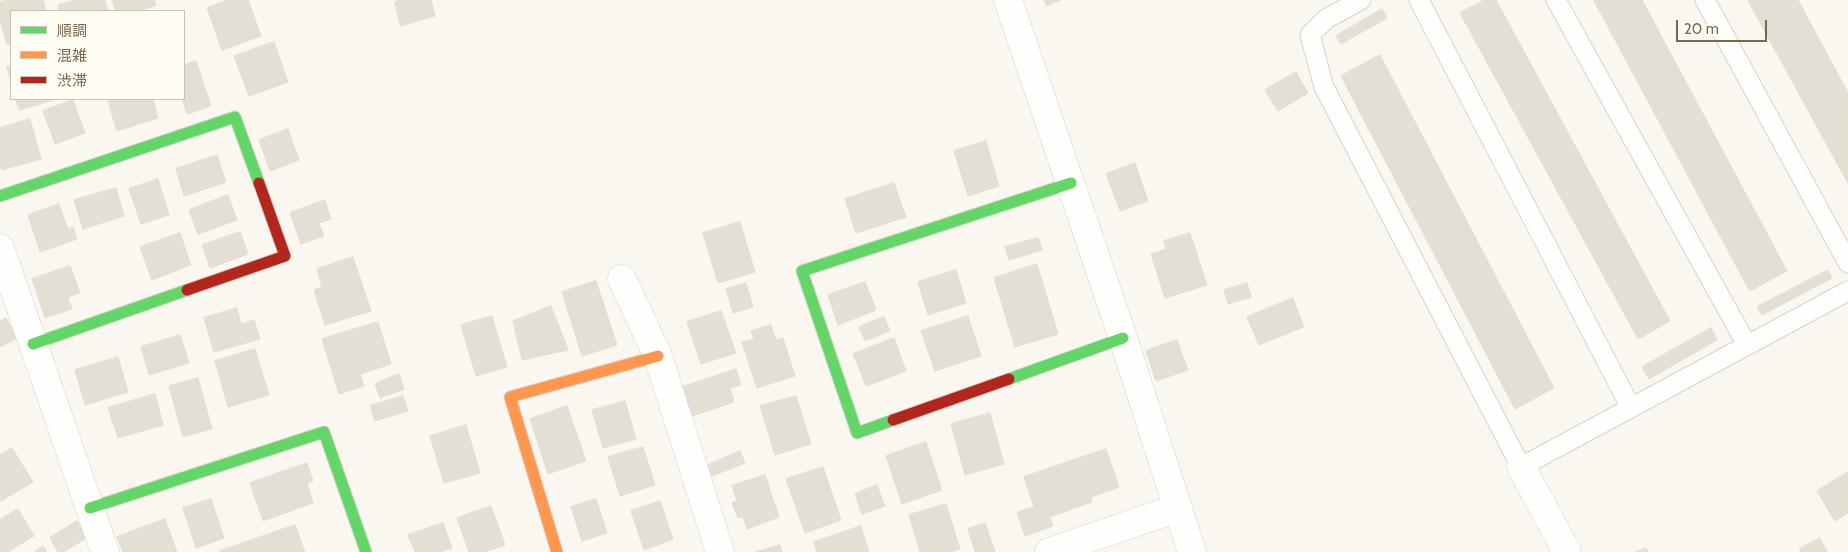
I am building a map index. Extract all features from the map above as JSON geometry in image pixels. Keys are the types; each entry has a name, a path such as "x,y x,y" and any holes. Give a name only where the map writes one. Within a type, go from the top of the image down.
{"street":[{"path":"1008,0 1123,338 1192,552"},
{"path":"0,196 235,117 285,256 33,344"},
{"path":"1071,183 802,271 857,433 1123,338"},
{"path":"0,248 5,279 33,344 105,552"},
{"path":"622,279 658,356 720,552"},
{"path":"557,552 510,397 658,356"},
{"path":"90,508 324,432 366,552"},
{"path":"1520,467 1567,552"},
{"path":"1049,552 1178,508"}],"lane":[{"path":"1361,0 1326,19 1310,35 1324,87 1520,467 1848,291"},
{"path":"1419,0 1631,408"},
{"path":"1556,0 1747,345"},
{"path":"1705,0 1848,263"}],"building":[{"path":"8,0 43,0 46,10 10,10 10,44 7,45 0,19 0,2"},
{"path":"76,0 105,0 108,10 59,10 58,5"},
{"path":"112,0 154,0 156,5 142,10 116,10"},
{"path":"228,0 248,0 261,36 222,50 207,8"},
{"path":"403,0 431,0 435,16 400,26 395,2"},
{"path":"1044,0 1061,0 1047,6"},
{"path":"1484,0 1496,0 1670,321 1638,339 1460,13"},
{"path":"1594,0 1642,0 1787,271 1750,291"},
{"path":"1748,0 1798,0 1848,93 1848,183"},
{"path":"1382,9 1387,18 1341,44 1336,36"},
{"path":"274,42 288,82 249,96 234,56"},
{"path":"1380,55 1554,388 1515,409 1341,76"},
{"path":"196,61 211,106 187,114 182,100 185,100 185,65"},
{"path":"10,66 10,78 7,67"},
{"path":"1296,72 1308,93 1278,111 1265,90"},
{"path":"16,100 53,100 20,110"},
{"path":"73,100 85,133 55,144 43,111"},
{"path":"108,100 153,100 158,118 117,131"},
{"path":"30,119 41,159 2,170 0,163 0,128"},
{"path":"288,129 299,160 270,171 259,140"},
{"path":"986,141 999,186 968,196 954,151"},
{"path":"217,155 226,182 184,196 176,169"},
{"path":"1135,163 1148,201 1120,211 1106,174"},
{"path":"158,179 169,215 141,224 129,189"},
{"path":"894,183 906,217 856,233 845,199"},
{"path":"116,188 124,216 83,229 74,200"},
{"path":"228,195 237,220 198,234 189,210"},
{"path":"325,200 331,219 319,223 324,236 301,244 290,213"},
{"path":"59,204 68,229 73,227 77,239 40,252 28,215"},
{"path":"740,222 755,272 718,283 703,233"},
{"path":"240,232 248,254 210,268 202,245"},
{"path":"180,233 191,265 152,280 140,247"},
{"path":"1190,233 1207,285 1165,298 1151,254 1166,249 1164,241"},
{"path":"1038,238 1042,250 1009,260 1005,247"},
{"path":"353,257 371,311 325,325 314,290 322,287 317,269"},
{"path":"1037,264 1058,334 1015,347 994,278"},
{"path":"70,266 80,293 68,297 72,309 45,318 32,279"},
{"path":"956,270 966,303 928,315 918,282"},
{"path":"1828,270 1832,278 1762,315 1757,307"},
{"path":"596,281 617,345 582,356 562,292"},
{"path":"865,282 876,310 838,325 828,295"},
{"path":"746,283 753,307 733,313 726,289"},
{"path":"1247,283 1251,297 1228,304 1224,290"},
{"path":"1293,298 1304,327 1259,345 1247,317"},
{"path":"551,306 568,350 522,360 513,321"},
{"path":"237,308 241,324 254,320 260,339 214,352 204,318"},
{"path":"721,311 736,353 701,364 687,322"},
{"path":"492,316 507,367 476,376 461,325"},
{"path":"968,316 981,356 935,371 921,331"},
{"path":"884,317 890,331 865,341 859,327"},
{"path":"6,318 17,338 0,347 0,322"},
{"path":"378,322 391,364 360,374 364,386 339,394 322,339"},
{"path":"771,325 776,340 783,338 795,376 757,388 742,342 754,339 751,331"},
{"path":"1711,328 1717,340 1649,379 1642,367"},
{"path":"180,335 189,363 149,375 141,347"},
{"path":"894,338 906,371 866,386 853,354"},
{"path":"1177,340 1188,370 1156,381 1146,351"},
{"path":"255,349 269,395 228,407 215,361"},
{"path":"118,357 128,392 85,405 75,370"},
{"path":"736,369 741,385 730,388 734,402 692,416 683,387"},
{"path":"399,374 404,389 380,398 375,384"},
{"path":"198,378 212,429 183,437 169,386"},
{"path":"155,394 163,425 118,438 108,408"},
{"path":"403,396 408,411 375,421 370,406"},
{"path":"796,396 811,444 775,455 760,406"},
{"path":"625,401 636,439 603,448 592,410"},
{"path":"567,406 586,461 548,474 530,419"},
{"path":"990,413 1004,464 965,475 951,424"},
{"path":"466,425 480,473 444,483 430,436"},
{"path":"926,442 942,490 902,504 886,456"},
{"path":"643,447 655,485 620,496 608,457"},
{"path":"12,448 33,482 1,501 0,455"},
{"path":"1106,449 1119,487 1091,497 1092,502 1050,517 1053,526 1025,536 1017,512 1034,507 1024,477"},
{"path":"740,451 745,463 712,476 708,465"},
{"path":"307,463 313,481 307,483 313,503 263,521 250,483"},
{"path":"823,467 841,520 805,533 786,479"},
{"path":"1848,472 1848,513 1835,521 1817,491"},
{"path":"765,475 779,517 747,529 743,517 738,518 732,503 737,501 732,486"},
{"path":"877,485 885,506 862,514 855,494"},
{"path":"211,499 224,538 196,548 183,508"},
{"path":"596,499 607,533 582,541 571,507"},
{"path":"660,501 673,539 644,550 631,511"},
{"path":"946,504 960,549 950,552 920,552 909,515"},
{"path":"491,506 505,545 485,552 469,552 457,518"},
{"path":"18,509 34,536 8,552 0,552 0,520"},
{"path":"165,519 177,552 123,552 117,537"},
{"path":"77,521 87,538 63,552 58,552 50,538"},
{"path":"443,523 452,548 440,552 415,552 408,535"},
{"path":"985,523 995,552 975,552 968,529"},
{"path":"295,525 305,552 220,552 220,551"},
{"path":"861,526 869,552 817,552 814,542"},
{"path":"1820,538 1827,552 1801,552 1799,549"},
{"path":"780,545 782,552 756,552"},
{"path":"43,546 47,552 35,552"},
{"path":"1646,548 1648,552 1636,552"}],"traffic: fast":[{"path":"0,196 235,117 259,183"},
{"path":"893,420 857,433 802,271 1071,183"},
{"path":"33,344 187,290"},
{"path":"1009,379 1123,338"},
{"path":"90,508 324,432 366,552"}],"traffic: slow":[{"path":"557,552 510,397 658,356"}],"traffic: jam":[{"path":"187,290 285,256 259,183"},
{"path":"893,420 1009,379"}]}
